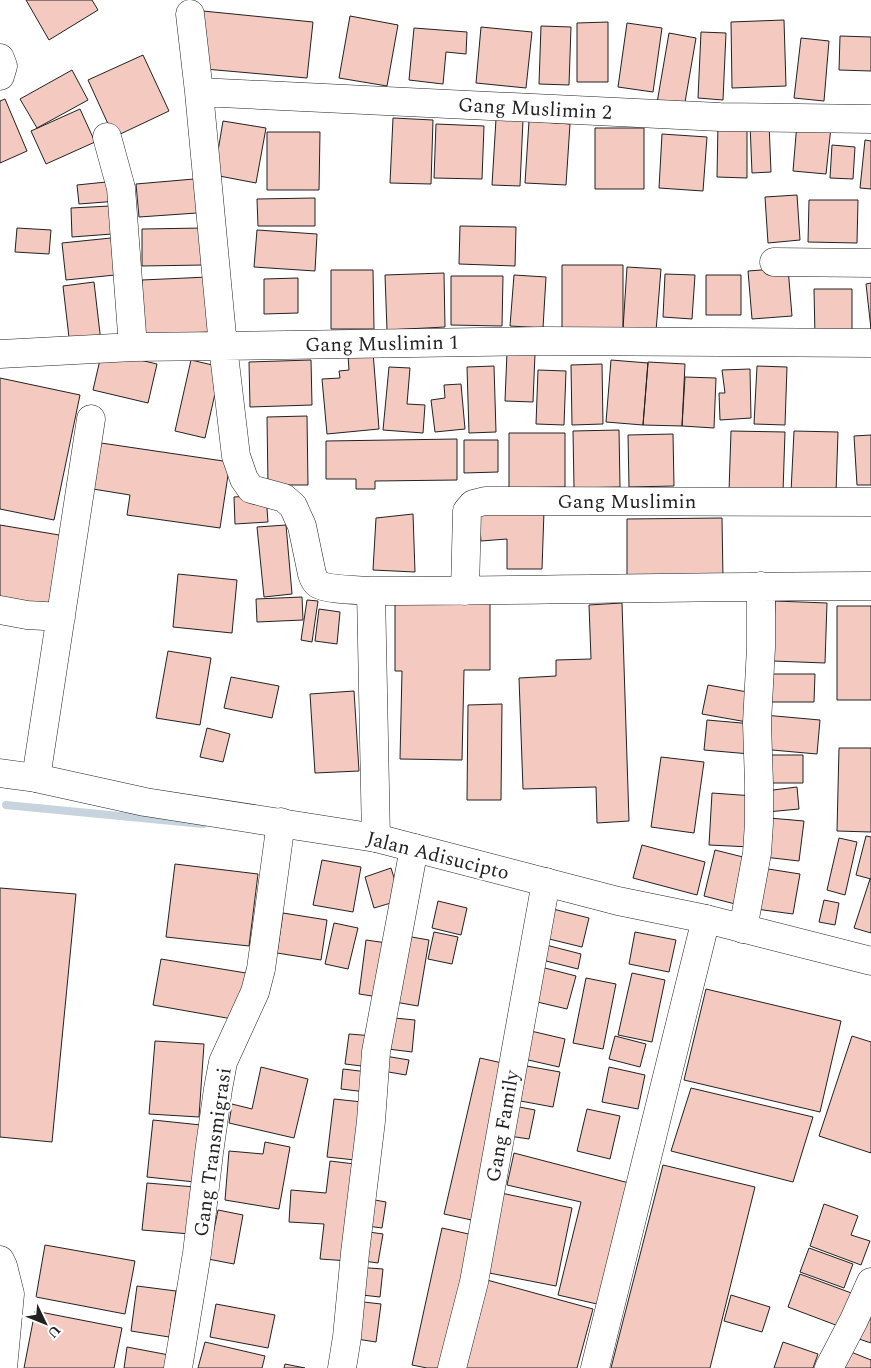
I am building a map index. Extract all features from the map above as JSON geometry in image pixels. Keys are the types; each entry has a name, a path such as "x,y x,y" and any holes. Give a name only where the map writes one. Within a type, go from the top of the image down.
{"street":[{"path":"190,14 223,346 236,456 244,479 251,489 284,498 293,506 302,526 312,574 319,585 337,589 371,591 871,586"},
{"path":"0,58 3,66 0,76"},
{"name":"Gang Muslimin 2","path":"199,92 720,117 871,119"},
{"path":"107,137 121,188 133,347"},
{"path":"774,262 871,263"},
{"name":"Gang Muslimin 1","path":"0,354 133,347 544,340 871,342"},
{"path":"36,778 91,418"},
{"name":"Gang Muslimin","path":"465,591 467,512 473,504 485,500 871,502"},
{"path":"743,929 757,853 761,586"},
{"path":"371,591 376,838"},
{"path":"0,610 26,615 61,617"},
{"name":"Jalan Adisucipto","path":"0,773 36,778 146,802 376,838 618,901 706,919 871,961"},
{"name":"Gang Transmigrasi","path":"178,1368 197,1253 218,1089 224,1062 255,992 261,968 281,822"},
{"path":"342,1368 347,1337 376,1052 414,848"},
{"name":"Gang Family","path":"452,1368 475,1272 546,882"},
{"path":"595,1368 706,919"},
{"path":"0,1260 10,1294 3,1368"},
{"path":"829,1368 871,1282"}],"building":[{"path":"26,0 92,0 98,10 49,40"},
{"path":"203,11 313,22 307,78 205,69"},
{"path":"350,16 398,25 387,86 339,78"},
{"path":"784,20 786,86 732,88 731,22"},
{"path":"608,22 608,82 577,82 577,23"},
{"path":"627,23 662,28 653,92 618,87"},
{"path":"541,26 571,27 569,85 539,84"},
{"path":"481,27 532,32 526,88 476,83"},
{"path":"414,28 467,32 466,54 446,52 443,84 409,80"},
{"path":"701,32 726,33 723,100 698,98"},
{"path":"669,33 696,38 684,108 657,103"},
{"path":"840,36 871,37 871,71 839,70"},
{"path":"801,38 829,41 824,101 794,98"},
{"path":"143,55 169,111 114,137 88,80"},
{"path":"72,70 88,100 37,128 20,99"},
{"path":"5,99 27,151 0,163 0,101"},
{"path":"80,109 95,142 46,164 31,131"},
{"path":"393,118 433,120 431,184 390,183"},
{"path":"496,119 523,120 520,186 492,185"},
{"path":"223,121 266,128 256,183 214,175"},
{"path":"529,121 570,124 566,185 525,183"},
{"path":"718,122 747,122 747,178 717,177"},
{"path":"769,123 771,172 752,173 750,124"},
{"path":"797,123 831,127 826,174 793,171"},
{"path":"436,124 484,126 482,179 434,178"},
{"path":"595,128 644,128 644,189 595,189"},
{"path":"267,132 320,132 319,190 267,190"},
{"path":"662,134 707,137 703,191 659,188"},
{"path":"865,140 871,141 871,189 860,188"},
{"path":"832,145 855,147 853,179 830,178"},
{"path":"194,179 197,213 139,217 136,184"},
{"path":"116,181 118,201 79,204 77,185"},
{"path":"797,195 800,240 768,243 765,197"},
{"path":"315,198 315,226 258,226 257,199"},
{"path":"809,200 858,200 857,243 808,242"},
{"path":"110,206 112,234 72,237 71,208"},
{"path":"460,226 516,227 515,266 459,264"},
{"path":"17,228 51,230 49,254 15,252"},
{"path":"204,228 204,265 142,266 142,229"},
{"path":"257,230 317,234 315,271 254,267"},
{"path":"111,238 115,275 66,280 62,243"},
{"path":"562,265 623,265 623,329 562,328"},
{"path":"627,267 661,269 656,331 623,329"},
{"path":"788,268 792,316 752,319 748,271"},
{"path":"331,270 373,270 374,329 331,329"},
{"path":"444,273 445,327 387,330 385,275"},
{"path":"665,274 695,275 692,319 663,317"},
{"path":"514,275 546,277 543,328 510,326"},
{"path":"706,275 741,275 741,315 706,315"},
{"path":"451,276 503,276 502,326 451,325"},
{"path":"208,277 210,332 144,335 142,280"},
{"path":"298,278 298,313 264,314 264,279"},
{"path":"94,282 101,342 70,346 63,286"},
{"path":"871,283 871,329 866,284"},
{"path":"814,289 852,289 852,336 815,337"},
{"path":"102,351 157,364 148,403 93,390"},
{"path":"373,352 379,429 327,434 322,379 340,378 339,371 349,370 348,355"},
{"path":"507,352 535,354 533,402 505,401"},
{"path":"191,360 221,367 205,438 175,431"},
{"path":"311,360 312,405 250,407 249,362"},
{"path":"611,360 648,363 643,425 606,422"},
{"path":"648,362 685,364 682,426 643,425"},
{"path":"602,364 603,424 572,425 571,365"},
{"path":"494,366 496,432 469,433 467,367"},
{"path":"757,366 787,367 785,425 754,424"},
{"path":"389,367 410,368 407,404 425,405 423,433 383,430"},
{"path":"750,369 751,418 720,420 719,393 725,393 722,370"},
{"path":"538,370 566,371 564,425 536,424"},
{"path":"685,377 716,378 714,428 682,426"},
{"path":"0,378 80,395 54,520 0,509"},
{"path":"461,384 465,429 435,432 431,400 445,398 444,385"},
{"path":"307,416 308,485 268,485 267,417"},
{"path":"619,430 620,487 574,488 573,431"},
{"path":"731,431 785,432 783,492 729,491"},
{"path":"794,431 838,432 836,493 791,492"},
{"path":"509,433 565,433 565,487 509,488"},
{"path":"673,434 674,486 629,487 628,435"},
{"path":"871,435 871,485 857,485 854,436"},
{"path":"457,439 457,480 375,481 375,489 356,489 356,479 326,479 326,441"},
{"path":"464,440 498,440 498,472 464,473"},
{"path":"101,443 230,462 220,528 127,515 130,495 93,489"},
{"path":"266,495 268,522 235,524 234,497"},
{"path":"478,509 544,511 542,569 507,569 507,539 481,541"},
{"path":"413,514 415,572 373,570 376,518"},
{"path":"722,518 723,579 627,580 627,519"},
{"path":"0,525 71,537 57,612 0,602"},
{"path":"286,525 292,594 264,597 257,527"},
{"path":"178,574 237,580 232,633 173,627"},
{"path":"302,597 303,620 257,622 256,599"},
{"path":"490,599 490,670 464,670 462,760 400,759 402,671 395,671 395,600"},
{"path":"307,600 318,601 312,642 301,640"},
{"path":"775,601 827,603 825,663 773,661"},
{"path":"622,603 629,821 597,823 596,787 523,789 519,678 556,676 556,660 591,659 589,605"},
{"path":"837,606 871,606 871,700 837,700"},
{"path":"319,609 340,612 337,644 315,641"},
{"path":"168,651 211,658 200,725 156,718"},
{"path":"765,674 815,674 814,702 765,702"},
{"path":"231,677 279,686 272,718 224,708"},
{"path":"708,685 753,693 747,722 702,714"},
{"path":"354,691 359,771 315,773 310,694"},
{"path":"502,704 501,800 467,800 468,705"},
{"path":"764,715 820,720 817,754 761,749"},
{"path":"707,720 753,724 750,754 704,750"},
{"path":"207,728 230,734 223,762 200,757"},
{"path":"839,748 871,748 871,832 837,831"},
{"path":"764,755 803,755 803,783 764,783"},
{"path":"661,757 704,762 694,833 651,827"},
{"path":"797,787 799,809 767,812 765,791"},
{"path":"712,793 754,796 751,847 709,845"},
{"path":"769,818 804,821 799,861 764,857"},
{"path":"866,836 871,837 871,879 856,875"},
{"path":"839,838 857,842 845,895 827,890"},
{"path":"642,845 705,862 697,895 633,878"},
{"path":"715,850 751,859 739,905 704,896"},
{"path":"322,860 361,867 353,912 313,905"},
{"path":"175,864 258,874 249,946 166,937"},
{"path":"391,868 401,900 374,908 365,877"},
{"path":"762,868 800,874 793,914 756,909"},
{"path":"871,879 871,933 854,928"},
{"path":"0,888 76,894 52,1142 0,1137"},
{"path":"824,900 839,903 835,925 819,922"},
{"path":"438,901 467,908 461,935 432,928"},
{"path":"553,909 589,918 582,947 545,938"},
{"path":"283,913 327,920 321,960 277,953"},
{"path":"334,923 358,928 348,969 325,964"},
{"path":"434,932 458,937 452,964 428,959"},
{"path":"635,932 676,940 669,972 629,964"},
{"path":"400,935 429,940 418,1006 389,1001"},
{"path":"366,940 387,943 379,997 359,994"},
{"path":"546,945 581,954 578,969 542,960"},
{"path":"161,959 246,973 238,1020 153,1005"},
{"path":"541,967 576,976 567,1009 533,1001"},
{"path":"632,973 665,980 652,1042 618,1035"},
{"path":"586,978 616,984 603,1049 573,1043"},
{"path":"706,989 841,1021 820,1112 684,1080"},
{"path":"384,1017 415,1020 412,1052 380,1048"},
{"path":"531,1031 565,1039 559,1067 524,1059"},
{"path":"349,1034 374,1036 370,1067 345,1064"},
{"path":"615,1036 646,1044 640,1067 609,1059"},
{"path":"852,1036 871,1042 871,1153 819,1136"},
{"path":"155,1041 204,1044 199,1117 149,1114"},
{"path":"379,1055 409,1060 406,1075 377,1070"},
{"path":"480,1058 511,1065 476,1221 444,1214"},
{"path":"521,1065 560,1072 553,1107 515,1100"},
{"path":"261,1067 308,1079 294,1138 229,1123 232,1104 252,1109"},
{"path":"609,1067 645,1075 638,1109 602,1102"},
{"path":"343,1069 368,1072 366,1092 341,1089"},
{"path":"691,1088 813,1117 793,1182 671,1151"},
{"path":"334,1099 362,1102 355,1160 327,1157"},
{"path":"514,1106 535,1110 529,1139 509,1136"},
{"path":"587,1109 620,1116 610,1159 577,1151"},
{"path":"153,1120 201,1125 195,1182 147,1177"},
{"path":"265,1142 290,1147 279,1209 225,1200 229,1151 263,1154"},
{"path":"514,1153 629,1183 597,1304 558,1295 581,1202 507,1185"},
{"path":"330,1161 363,1165 349,1261 320,1259 324,1224 289,1222 291,1190 326,1193"},
{"path":"663,1165 755,1187 710,1368 611,1368"},
{"path":"147,1183 195,1187 190,1234 142,1230"},
{"path":"501,1193 572,1208 556,1286 484,1272"},
{"path":"364,1198 386,1202 382,1228 360,1225"},
{"path":"824,1204 858,1216 851,1235 870,1241 861,1265 810,1246"},
{"path":"218,1210 243,1215 234,1264 208,1259"},
{"path":"442,1228 473,1235 444,1368 427,1368 412,1365"},
{"path":"362,1231 383,1234 378,1263 357,1260"},
{"path":"45,1245 135,1261 125,1314 36,1297"},
{"path":"809,1248 853,1264 844,1288 800,1272"},
{"path":"356,1267 383,1269 380,1297 353,1294"},
{"path":"800,1274 854,1294 841,1327 788,1307"},
{"path":"487,1280 593,1309 577,1368 465,1368"},
{"path":"137,1286 176,1291 169,1337 131,1331"},
{"path":"731,1295 770,1307 762,1332 724,1321"},
{"path":"355,1301 381,1304 376,1342 350,1338"},
{"path":"216,1304 275,1315 268,1348 210,1337"},
{"path":"35,1311 122,1328 114,1368 24,1368"},
{"path":"871,1313 871,1343 853,1337"},
{"path":"205,1342 265,1356 262,1368 198,1368"},
{"path":"783,1342 818,1354 813,1368 774,1368"},
{"path":"127,1347 169,1355 167,1368 124,1368"},
{"path":"846,1350 871,1360 871,1368 839,1368"},
{"path":"285,1364 305,1368 284,1368"}],"waterway":[{"path":"6,805 203,824"}]}
